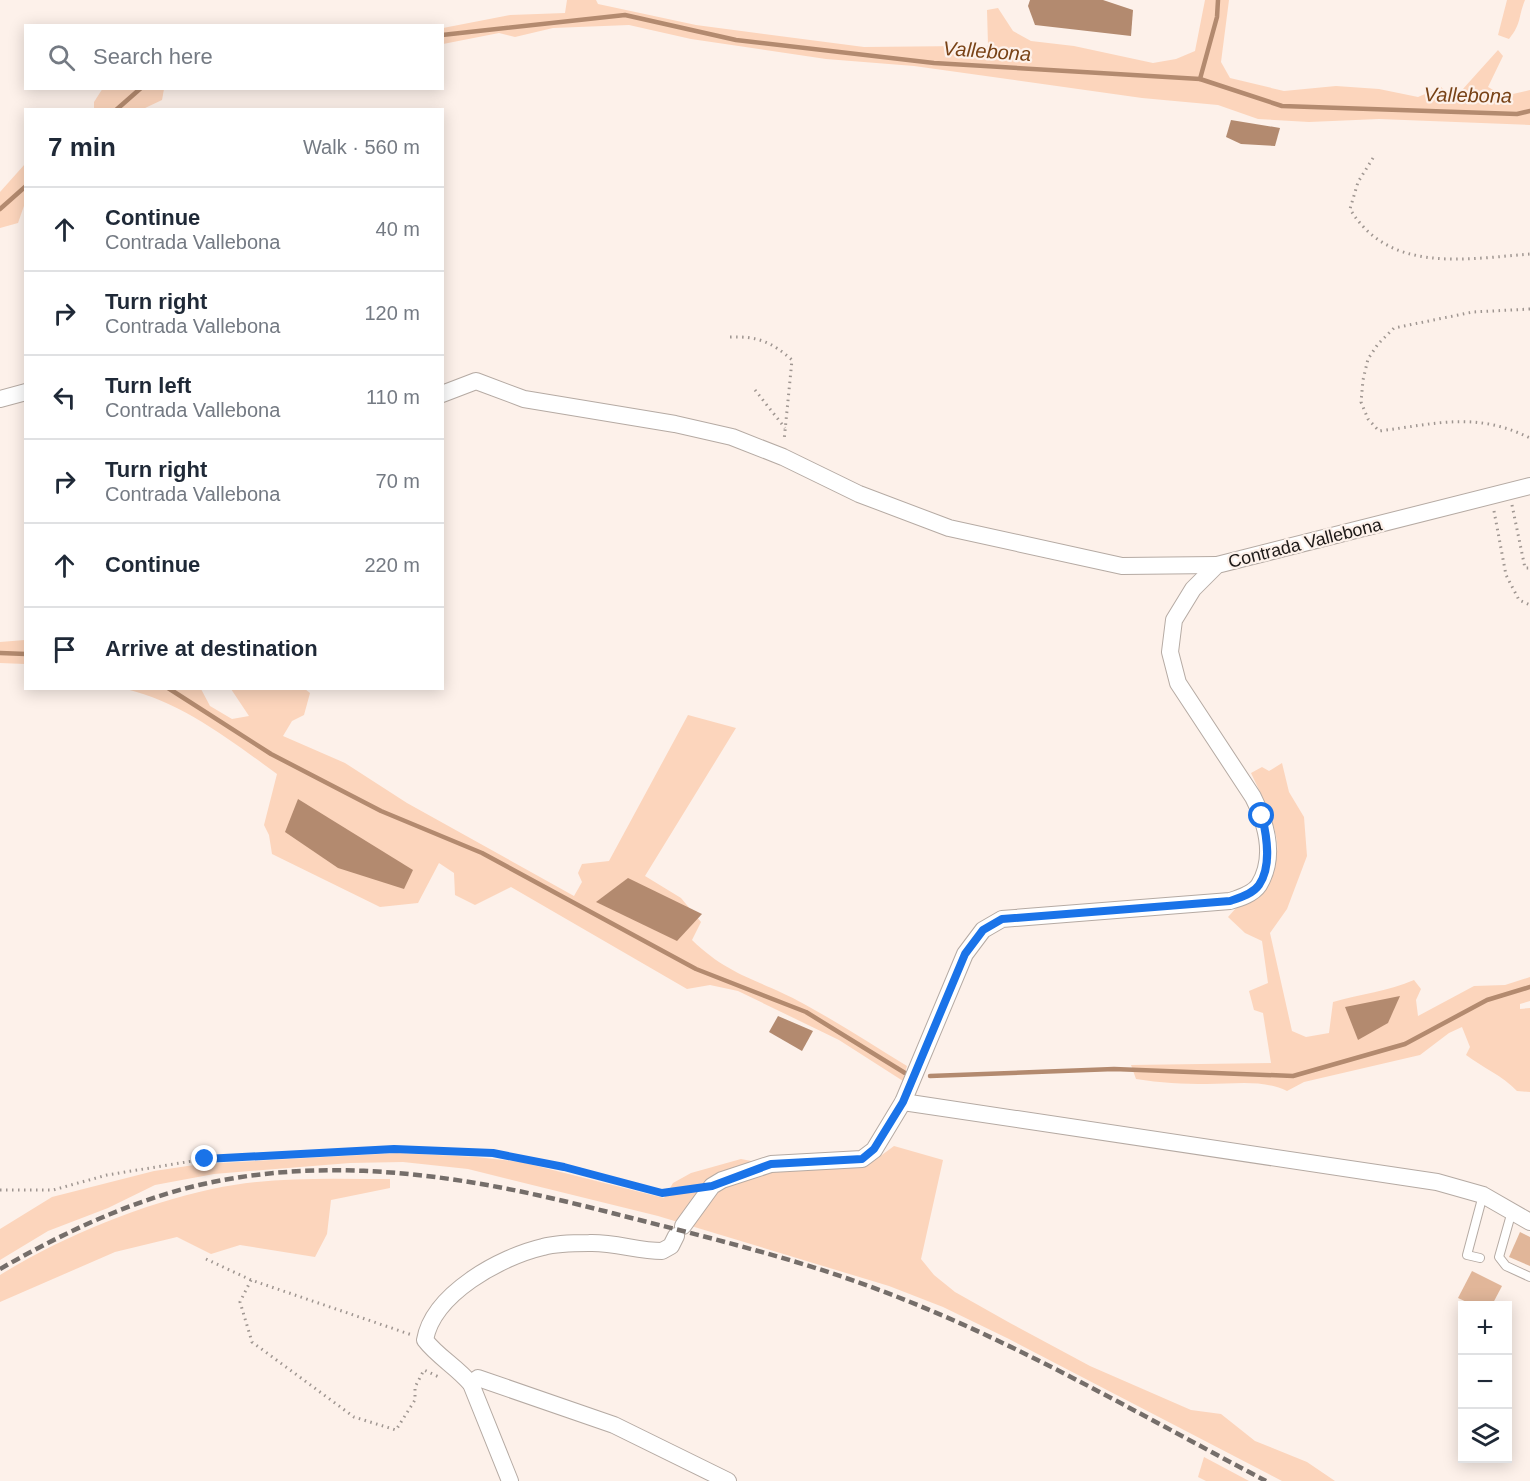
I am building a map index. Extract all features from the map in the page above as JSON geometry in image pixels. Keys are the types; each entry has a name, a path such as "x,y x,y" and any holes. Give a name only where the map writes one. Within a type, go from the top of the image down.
{"street":[{"path":"444,393 476,381 524,399 675,424 732,437 783,457 860,494 949,528 1122,566 1217,565"},
{"path":"0,399 24,393"},
{"name":"Contrada Vallebona","path":"712,1186 771,1164 862,1159 874,1149 903,1102 965,954 983,930 1002,919 1230,901 1246,895 1259,886 1266,863 1268,841 1262,816 1253,797 1178,683 1170,652 1174,620 1193,589 1217,565 1530,486"},
{"path":"903,1102 1437,1182 1483,1195 1530,1222"},
{"path":"510,1481 471,1384 462,1373 437,1355 425,1340 427,1325 456,1291 511,1259 543,1246 591,1243 662,1251 671,1246 712,1186"},
{"path":"471,1384 478,1378 614,1425 729,1481"}],"lane":[{"path":"1480,1258 1467,1255 1483,1195"},
{"path":"1512,1210 1499,1257 1506,1266 1530,1277"}],"path":[{"path":"1373,158 1358,182 1350,209 1361,228 1393,249 1444,261 1530,254"},
{"path":"1530,309 1473,312 1394,328 1368,359 1361,402 1368,419 1379,431 1465,419 1506,426 1530,438"},
{"path":"730,336 753,336 776,345 792,360 783,457"},
{"path":"756,390 785,428"},
{"path":"1510,491 1525,568 1530,568"},
{"path":"1492,496 1506,574 1519,600 1530,605"},
{"path":"0,1190 53,1190 107,1175 205,1159 394,1149 493,1153 564,1167 662,1193 712,1186"},
{"path":"206,1259 251,1280 425,1340"},
{"path":"251,1280 240,1302 252,1342 354,1417 396,1430 415,1400 415,1387 424,1370 445,1380"}],"shaded area":[{"path":"567,0 596,0 598,4 696,25 864,47 963,46 979,59 988,45 987,10 998,8 1013,31 1031,41 1074,46 1153,63 1176,59 1195,51 1205,0 1229,0 1221,62 1230,78 1284,91 1336,86 1379,89 1418,97 1441,87 1451,95 1462,90 1498,50 1503,56 1488,87 1504,96 1530,90 1530,125 1379,119 1309,122 1258,119 1218,105 1142,98 914,66 826,59 691,39 629,25 553,28 515,37 499,33 444,44 444,28 510,15 565,13"},
{"path":"1030,0 1103,0 1133,10 1131,36 1035,25 1028,6"},
{"path":"1507,0 1525,0 1518,24 1509,39 1498,35"},
{"path":"102,90 164,90 162,100 145,108 94,108 94,102"},
{"path":"1231,120 1280,128 1275,146 1241,144 1226,137"},
{"path":"24,165 24,206 18,223 0,228 0,192"},
{"path":"24,640 24,664 0,663 0,642"},
{"path":"130,690 202,690 210,706 232,719 249,716 232,690 306,690 310,693 304,715 292,721 283,736 345,763 407,803 574,896 582,882 578,873 582,864 609,861 688,715 736,728 645,876 681,898 701,922 692,940 706,952 746,977 817,1011 907,1066 903,1081 839,1040 738,991 710,985 687,989 511,887 475,905 455,895 454,873 439,863 418,903 380,907 272,854 269,835 264,825 277,774 205,724 147,695"},
{"path":"1282,763 1289,792 1304,817 1307,856 1287,909 1270,933 1292,1031 1306,1037 1329,1033 1333,1002 1414,980 1421,989 1416,1000 1418,1016 1474,986 1505,985 1530,977 1530,1001 1520,1004 1520,1009 1530,1008 1530,1092 1517,1091 1505,1080 1466,1055 1470,1047 1462,1027 1449,1033 1420,1055 1304,1082 1287,1091 1258,1084 1180,1083 1136,1079 1131,1065 1271,1063 1263,1013 1254,1010 1249,991 1268,983 1262,941 1245,933 1228,917 1237,907 1261,896 1273,869 1277,852 1275,833 1251,773 1262,767 1269,771"},
{"path":"298,799 413,870 404,889 338,868 285,832"},
{"path":"628,878 702,914 677,941 596,902"},
{"path":"1400,996 1388,1023 1358,1040 1345,1007"},
{"path":"778,1016 813,1031 802,1051 769,1032"},
{"path":"894,1146 943,1160 921,1259 934,1275 955,1292 1090,1366 1191,1410 1221,1414 1255,1441 1307,1462 1335,1481 1282,1481 1009,1339 943,1307 889,1286 658,1216 468,1169 403,1162 350,1163 214,1174 155,1185 108,1208 48,1231 0,1260 0,1229 52,1197 154,1171 201,1164 397,1153 476,1157 521,1162 664,1198 673,1183 691,1173 741,1159 781,1167 871,1163"},
{"path":"301,1179 390,1179 390,1188 331,1200 327,1234 315,1257 240,1245 211,1254 177,1237 115,1252 0,1302 0,1275 75,1235 158,1203 212,1189 256,1182"},
{"path":"1204,1457 1249,1481 1206,1481 1198,1477"}],"building":[{"path":"1520,1232 1530,1237 1530,1266 1509,1257"},
{"path":"1472,1271 1502,1286 1494,1301 1464,1301 1458,1298"}],"waterway":[{"path":"1200,79 1217,17 1218,0"},
{"name":"Vallebona","path":"444,35 625,15 736,40 934,63 1200,79 1282,106 1517,114 1530,111"},
{"name":"Vallebona","path":"118,108 139,90"},
{"name":"Vallebona","path":"0,209 24,188"},
{"path":"0,653 24,654"},
{"path":"171,690 271,754 381,811 482,853 696,969 806,1012 905,1073"},
{"path":"930,1076 1114,1069 1293,1076 1405,1044 1487,1000 1530,987"}],"railway":[{"path":"0,1269 96,1220 147,1200 199,1185 251,1176 303,1171 355,1171 459,1180 561,1200 730,1243 846,1278 901,1298 1060,1371 1266,1481"}],"route":[{"path":"205,1159 394,1149 493,1153 564,1167 662,1193 712,1186 722,1180 771,1164 862,1159 874,1149 903,1102 965,954 983,930 1002,919 1230,901 1246,895 1259,886 1266,863 1268,841 1262,816"}]}
